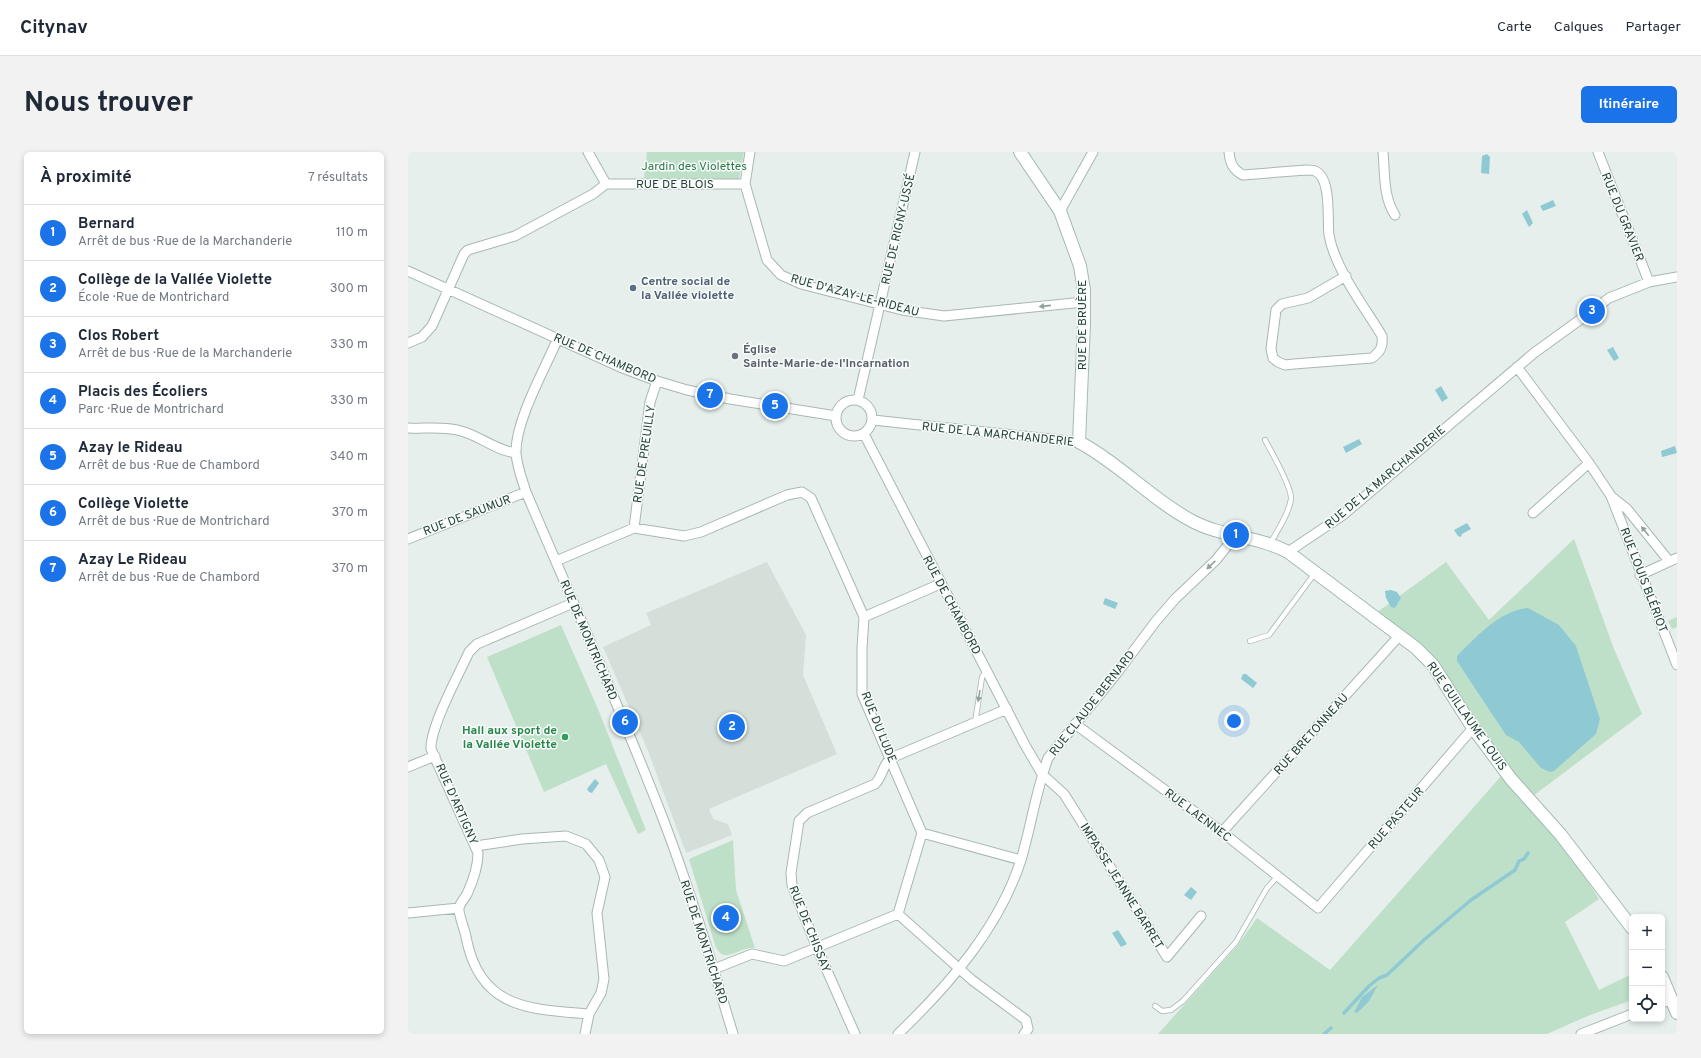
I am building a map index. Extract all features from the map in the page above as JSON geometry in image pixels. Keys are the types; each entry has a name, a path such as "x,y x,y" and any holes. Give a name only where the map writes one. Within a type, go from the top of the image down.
{"street":[{"path":"408,343 422,337 432,326 464,254 468,250 515,236 594,194 606,184 588,152"},
{"name":"RUE D'AZAY-LE-RIDEAU","path":"750,152 745,184 767,260 781,275 801,284 915,313 944,316 1084,302"},
{"name":"RUE DE RIGNY-USSÉ","path":"858,400 915,152"},
{"name":"RUE DE BRUÈRE","path":"1020,152 1060,211 1080,266 1084,302 1079,442"},
{"path":"1060,211 1093,152"},
{"path":"1230,152 1230,161 1235,171 1243,175 1306,170 1315,171 1323,178 1326,187 1329,235 1333,251 1346,276 1382,336 1383,345 1380,351 1372,358 1285,365 1273,358 1271,349 1276,310 1282,304 1308,298 1346,276"},
{"path":"1383,152 1387,196 1390,208 1395,215"},
{"name":"RUE DU GRAVIER","path":"1598,152 1649,282"},
{"name":"RUE DE BLOIS","path":"606,184 745,184"},
{"name":"RUE DE CHAMBORD","path":"408,271 620,367 657,380 688,390 730,399 836,416"},
{"name":"RUE DE LA MARCHANDERIE","path":"873,420 1079,442 1096,452 1159,501 1193,522 1205,527 1270,544 1288,552 1343,515 1517,367 1609,298 1649,282 1677,277"},
{"name":"RUE DE MONTRICHARD","path":"558,338 523,418 516,452 517,464 526,492 625,722 665,824 714,969 732,1034"},
{"name":"RUE LOUIS BLÉRIOT","path":"1517,367 1589,463 1611,496 1640,575 1677,665"},
{"name":"RUE DE PREUILLY","path":"634,528 650,402 657,380"},
{"path":"852,400 858,400 869,407 873,420 870,428 864,434 854,437 844,433 837,426 836,416 841,405 852,400"},
{"path":"408,428 462,431 488,441 506,452 516,452"},
{"name":"RUE DE CHAMBORD","path":"864,434 940,584 1042,774"},
{"path":"1533,513 1589,463"},
{"name":"RUE DE SAUMUR","path":"408,539 526,492"},
{"name":"RUE DU LUDE","path":"634,528 684,536 701,532 788,494 802,492 811,498 864,617 862,694 891,758 922,833"},
{"name":"RUE LOUIS BLÉRIOT","path":"1611,496 1627,509 1673,560"},
{"path":"556,561 634,528"},
{"name":"RUE CLAUDE BERNARD","path":"898,1034 915,1018 988,931 1007,896 1021,860 1042,774 1048,758 1156,621 1175,599 1216,560 1236,535"},
{"name":"RUE GUILLAUME LOUIS","path":"1288,552 1400,635 1433,665 1473,728 1515,784 1561,835 1602,886 1629,924"},
{"path":"1640,575 1673,560"},
{"path":"864,617 940,584"},
{"name":"RUE D'ARTIGNY","path":"459,908 477,867 478,853 431,749 432,735 469,652 477,644 573,603"},
{"name":"RUE BRETONNEAU","path":"1222,832 1400,635"},
{"path":"891,758 1007,709"},
{"name":"RUE LAENNEC","path":"1075,724 1222,832 1318,908"},
{"name":"RUE PASTEUR","path":"1318,908 1473,728"},
{"path":"408,766 435,756"},
{"name":"RUE DE CHISSAY","path":"855,1034 817,948 791,879 799,821 807,813 875,784 881,777 886,764 891,758"},
{"name":"IMPASSE JEANNE BARRET","path":"1042,774 1064,794 1167,957 1201,916"},
{"path":"898,914 922,833 1021,860"},
{"path":"476,846 522,839 558,836 579,840 595,852 604,868 605,877 597,914 604,979 601,993 590,1014 585,1034"},
{"path":"408,913 459,908 469,954 475,969 482,979 501,996 517,1004 537,1010 590,1014"},
{"path":"714,969 748,955 760,955 784,961 898,914"},
{"path":"898,914 958,968 1026,1020 1028,1029 1024,1034"},
{"path":"1664,986 1667,1001 1677,1013"},
{"path":"1581,1034 1629,1015"}],"lane":[{"path":"1265,440 1274,455 1291,498 1287,512 1270,544"},
{"path":"1250,641 1269,635 1315,573"},
{"path":"975,723 982,677 986,671"},
{"path":"1156,1006 1162,1011 1171,1010 1183,1001 1236,942 1267,888 1278,876"}],"shaded area":[{"path":"767,562 806,635 803,675 837,754 709,809 713,819 728,824 732,835 686,853 648,751 603,647 651,625 646,613"}],"green space":[{"name":"Jardin des Violettes","path":"647,152 744,152 739,179 644,179"},
{"path":"1574,539 1614,649 1642,714 1529,799 1433,665 1372,616 1446,562 1489,620"},
{"path":"1677,617 1677,627 1672,629 1668,621"},
{"name":"Hall aux sport de la Vallée Violette","path":"561,625 598,709 646,830 638,834 606,764 544,792 487,657"},
{"path":"1503,774 1567,848 1599,899 1565,922 1599,990 1629,975 1629,1001 1590,1015 1547,1034 1158,1034 1238,945 1257,918 1330,970"},
{"path":"733,840 736,890 755,948 749,948 727,955 719,951 715,945 689,859"}],"water":[{"path":"1487,154 1490,157 1489,174 1481,173 1482,156"},
{"path":"1553,200 1556,206 1543,211 1540,206"},
{"path":"1527,210 1533,223 1529,227 1522,214"},
{"path":"1613,347 1619,358 1614,361 1607,350"},
{"path":"1441,386 1448,398 1442,402 1435,390"},
{"path":"1359,439 1362,444 1346,453 1343,447"},
{"path":"1675,446 1677,453 1662,457 1661,451"},
{"path":"1467,523 1471,529 1462,534 1461,537 1458,536 1454,530"},
{"path":"1391,590 1397,592 1401,598 1395,608 1391,607 1386,598 1385,591"},
{"path":"1105,598 1118,603 1115,609 1103,604"},
{"path":"1528,608 1559,625 1576,646 1600,719 1596,734 1554,771 1550,772 1541,768 1519,742 1506,735 1457,661 1457,656 1498,619 1518,610"},
{"path":"1243,674 1246,674 1257,683 1253,688 1241,679"},
{"path":"595,779 599,783 592,793 589,792 587,789"},
{"path":"1191,887 1197,892 1191,900 1184,895"},
{"path":"1118,930 1127,944 1121,947 1112,933"},
{"path":"1378,985 1367,1003 1357,1013 1354,1012 1362,997"}],"waterway":[{"path":"1344,1013 1369,986 1379,978 1387,975 1425,939 1471,900 1515,870 1519,861 1524,859 1528,853"},
{"path":"1324,1034 1331,1028"}],"place":[{"name":"Centre social de la Vallée violette","path":"633,288"},
{"name":"Clos Robert","path":"1592,311"},
{"name":"Église Sainte-Marie-de-l'Incarnation","path":"735,356"},
{"name":"Azay Le Rideau","path":"710,395"},
{"name":"Azay le Rideau","path":"775,406"},
{"name":"Bernard","path":"1236,535"},
{"name":"Collège Violette","path":"625,722"},
{"name":"Collège de la Vallée Violette","path":"732,727"},
{"name":"Hall aux sport de la Vallée Violette","path":"565,737"},
{"name":"Placis des Écoliers","path":"726,918"}]}
